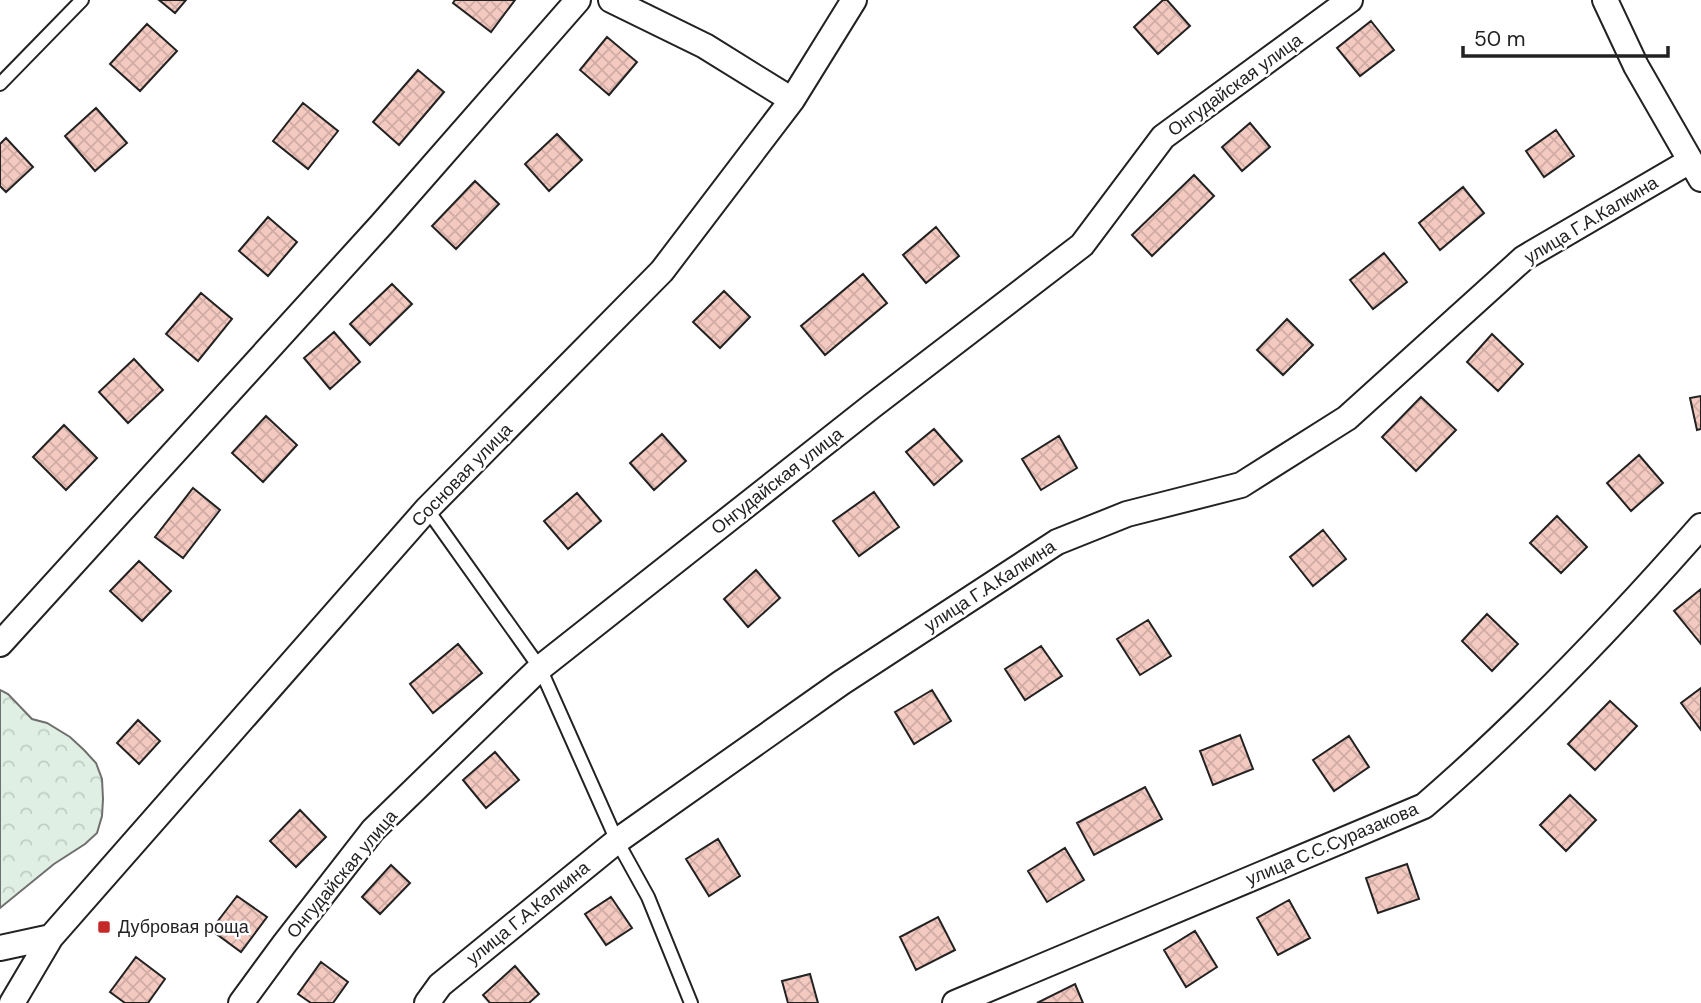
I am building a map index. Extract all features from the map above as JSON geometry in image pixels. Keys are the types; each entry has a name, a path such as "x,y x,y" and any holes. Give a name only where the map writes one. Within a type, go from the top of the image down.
{"street":[{"path":"0,644 381,225 578,0"},
{"path":"611,0 705,46 792,100"},
{"name":"Сосновая улица","path":"12,1003 51,937 428,509 662,271 792,100 854,0"},
{"name":"Онгудайская улица","path":"241,1003 373,830 540,668 872,406 1082,245 1163,137 1350,0"},
{"path":"1605,0 1636,66 1695,170"},
{"name":"улица Г.А.Калкина","path":"427,1003 440,985 617,841 841,683 1057,542 1127,514 1241,485 1347,418 1524,258 1695,170"},
{"name":"улица С.С.Суразакова","path":"955,1003 1424,806 1486,752 1618,620 1701,526"},
{"path":"0,948 51,937"}],"lane":[{"path":"0,83 82,0"},
{"path":"428,509 540,668 617,841 648,897 691,1003"}],"green space":[{"path":"0,690 8,694 32,719 47,723 70,737 84,750 96,763 102,779 103,799 97,833 0,908"}],"building":[{"path":"159,0 186,0 175,13"},
{"path":"455,0 515,0 491,32 453,3"},
{"path":"1163,0 1167,0 1190,26 1158,54 1134,27"},
{"path":"1371,21 1394,50 1360,76 1337,48"},
{"path":"147,24 177,51 140,91 110,64"},
{"path":"607,37 637,62 609,95 580,70"},
{"path":"418,70 444,92 399,145 373,122"},
{"path":"303,103 338,131 308,169 273,141"},
{"path":"96,108 127,143 95,171 65,136"},
{"path":"1250,123 1270,147 1242,171 1222,147"},
{"path":"1556,130 1574,156 1544,177 1526,151"},
{"path":"557,134 582,160 549,191 525,164"},
{"path":"6,138 33,167 6,192 0,186 0,144"},
{"path":"1194,175 1214,196 1152,256 1132,235"},
{"path":"475,181 499,204 456,249 432,226"},
{"path":"1463,187 1484,213 1440,250 1419,223"},
{"path":"268,217 297,242 268,276 239,251"},
{"path":"936,227 959,256 926,283 903,255"},
{"path":"1384,253 1407,282 1373,309 1350,280"},
{"path":"863,274 887,303 825,355 801,326"},
{"path":"392,284 412,304 370,345 350,324"},
{"path":"724,291 750,317 720,348 693,322"},
{"path":"201,293 232,319 198,361 166,334"},
{"path":"1287,319 1313,345 1283,375 1257,350"},
{"path":"334,332 360,362 330,389 304,358"},
{"path":"1492,334 1523,364 1498,391 1467,362"},
{"path":"134,359 163,390 128,423 99,392"},
{"path":"1701,396 1701,429 1697,430 1690,398"},
{"path":"1421,397 1456,430 1416,471 1382,437"},
{"path":"266,416 297,445 263,482 232,453"},
{"path":"64,425 97,458 66,490 33,457"},
{"path":"934,429 962,461 934,485 906,452"},
{"path":"662,434 686,461 654,490 630,463"},
{"path":"1059,436 1077,468 1041,490 1022,459"},
{"path":"1639,455 1663,483 1631,511 1607,483"},
{"path":"193,488 220,510 183,558 155,537"},
{"path":"874,492 899,527 859,556 833,521"},
{"path":"577,493 601,521 568,549 544,521"},
{"path":"1557,516 1587,547 1561,573 1530,543"},
{"path":"1323,530 1346,559 1313,586 1290,557"},
{"path":"139,561 171,591 142,621 110,591"},
{"path":"756,570 780,598 748,627 724,599"},
{"path":"1701,589 1701,644 1674,611"},
{"path":"1487,614 1518,644 1492,671 1462,641"},
{"path":"1148,620 1171,656 1140,675 1117,639"},
{"path":"458,644 482,673 433,713 410,684"},
{"path":"1041,646 1062,676 1025,700 1005,669"},
{"path":"1701,688 1701,730 1681,703"},
{"path":"932,690 951,721 914,744 895,712"},
{"path":"1610,701 1637,726 1595,770 1568,744"},
{"path":"138,720 160,741 139,764 117,743"},
{"path":"1240,735 1253,769 1213,785 1200,751"},
{"path":"1349,736 1369,767 1334,791 1313,760"},
{"path":"495,752 519,780 486,808 463,780"},
{"path":"1145,787 1162,819 1094,855 1077,823"},
{"path":"1570,795 1596,820 1566,851 1540,825"},
{"path":"300,810 326,837 296,867 270,841"},
{"path":"718,839 740,876 709,896 686,859"},
{"path":"1065,848 1084,880 1047,902 1028,871"},
{"path":"1407,864 1419,899 1378,913 1366,878"},
{"path":"391,865 410,883 380,914 362,897"},
{"path":"237,896 267,917 241,952 211,930"},
{"path":"611,897 632,928 606,945 585,914"},
{"path":"1289,900 1310,938 1278,955 1257,918"},
{"path":"938,917 955,950 916,970 900,937"},
{"path":"1195,931 1217,967 1186,987 1164,950"},
{"path":"136,957 165,979 148,1003 125,1003 110,992"},
{"path":"321,962 348,982 333,1003 311,1003 298,994"},
{"path":"515,966 539,994 529,1003 490,1003 483,995"},
{"path":"810,974 818,1003 788,1003 782,981"},
{"path":"1075,984 1083,1003 1037,1003"}],"place":[{"name":"Дубровая роща","path":"104,927"}]}
